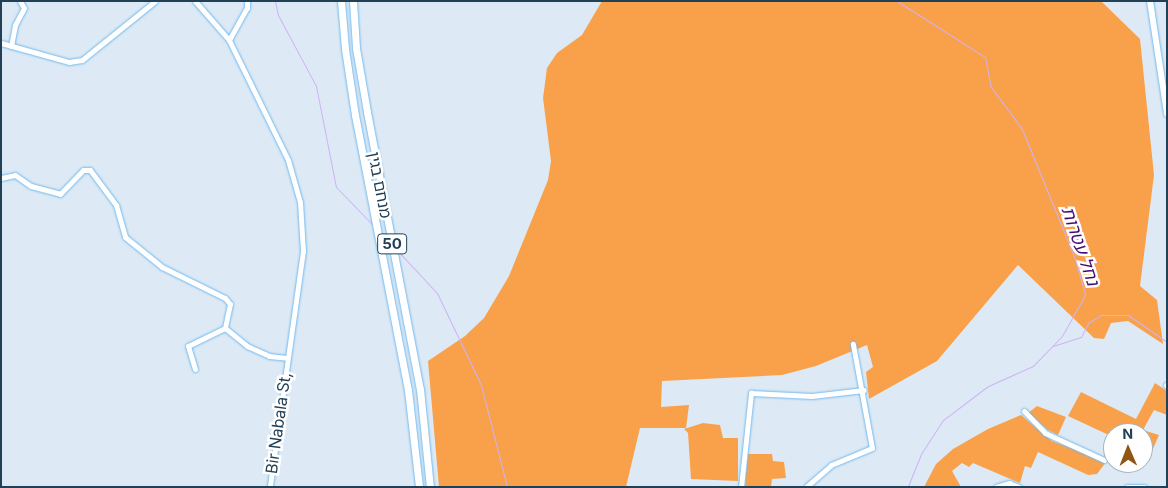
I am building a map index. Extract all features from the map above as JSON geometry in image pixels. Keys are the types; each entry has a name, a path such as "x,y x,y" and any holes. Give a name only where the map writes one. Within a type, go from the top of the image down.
{"highway":[{"name":"מנחם בגין","path":"342,1 345,49 355,115 408,390 419,487"},
{"name":"מנחם בגין","path":"353,1 356,48 366,112 418,381 430,487"}],"main road":[{"path":"1150,1 1167,114"}],"street":[{"path":"11,46 15,25 24,8 20,1"},
{"path":"1,43 69,62 82,60 155,1"},
{"name":"Bir Nabala St,","path":"195,1 229,40 288,160 300,202 303,251 270,487"},
{"path":"229,40 247,8 247,1"},
{"path":"1,178 8,174 31,186 60,194 83,170 90,170 116,205 125,237 162,267 225,298 230,304 225,328"},
{"path":"225,328 247,346 269,356 287,358"},
{"path":"195,369 188,346 225,328"},
{"path":"806,487 832,465 872,448 865,418 864,390 853,344"},
{"path":"741,487 751,393 812,396 864,390"},
{"path":"1024,411 1046,433 1103,460"},
{"path":"997,486 1009,483 1019,487"},
{"path":"1126,487 1144,487"}],"shaded area":[{"path":"602,1 1101,1 1140,39 1154,175 1140,286 1157,300 1163,344 1128,321 1111,323 1104,339 1094,338 1018,265 937,361 869,399 866,372 873,367 867,345 816,366 782,375 662,381 661,407 689,405 686,428 640,428 626,487 439,487 428,361 465,336 484,318 509,276 548,180 551,161 543,98 547,68 557,53 582,35"},
{"path":"1155,383 1167,391 1167,415 1154,410 1147,423 1103,423 1103,432 1068,416 1081,392 1136,419"},
{"path":"1037,406 1066,417 1058,435 1048,430 1028,413"},
{"path":"1021,415 1052,441 1103,461 1103,466 1097,474 1088,475 1038,452 1031,468 1025,466 1020,483 973,463 969,467 962,463 952,471 961,487 924,487 936,464 953,449 988,429"},
{"path":"703,423 720,425 723,438 738,438 738,481 691,479 688,433 684,429"},
{"path":"1153,433 1159,435 1153,449"},
{"path":"748,454 772,454 773,461 784,462 786,478 772,479 771,487 745,487"}],"waterway":[{"path":"275,1 278,15 316,86 336,187 373,225"},
{"name":"נחל עטרות","path":"897,1 985,57 991,87 1022,129 1075,259 1085,295 1062,336 1033,366 988,386 943,420 921,454 908,487"},
{"path":"381,234 389,241"},
{"path":"397,250 437,293 481,385 507,487"},
{"path":"1053,346 1081,337 1088,323 1101,315 1128,315 1167,342"}]}
